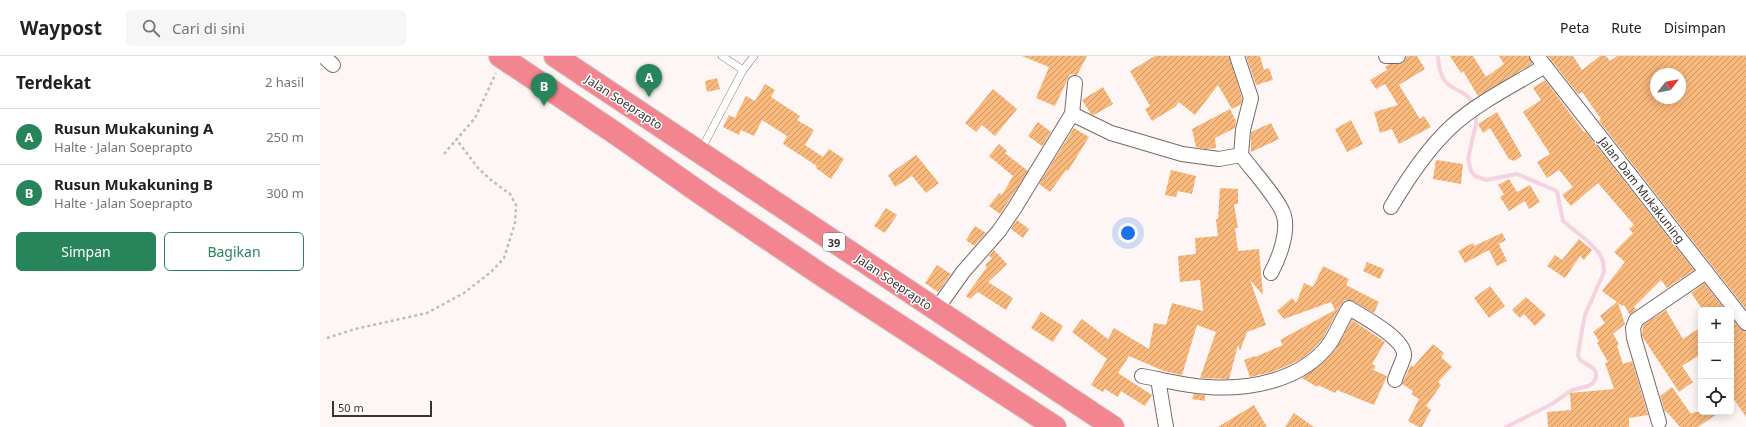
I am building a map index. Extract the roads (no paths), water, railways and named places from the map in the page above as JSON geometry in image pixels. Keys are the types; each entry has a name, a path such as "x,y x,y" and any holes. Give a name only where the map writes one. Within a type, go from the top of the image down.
{"highway":[{"path":"502,57 817,272 1056,427"},
{"name":"Jalan Soeprapto","path":"566,62 1113,427"}],"street":[{"path":"1237,56 1251,98 1243,130 1241,155 1274,199 1283,212 1285,218 1286,229 1278,261 1271,273"},
{"path":"1386,56 1398,56"},
{"path":"1391,207 1410,176 1443,135 1465,116 1541,61"},
{"name":"Jalan Dam Mukakuning","path":"1541,61 1746,324"},
{"path":"936,310 963,272 999,231 1072,114 1075,83"},
{"path":"1072,114 1111,133 1182,154 1219,159 1241,155"},
{"path":"1659,422 1634,338 1633,328 1636,320 1646,312 1706,272"},
{"path":"1142,376 1208,387 1247,386 1288,375 1310,362 1329,343 1349,308 1394,338 1402,346 1404,355 1395,380"},
{"path":"1158,379 1166,427"}],"lane":[{"path":"722,56 743,70"},
{"path":"700,152 743,70 754,56"}],"waterway":[{"path":"1438,56 1443,78 1453,88 1470,99 1474,106"},
{"path":"1476,112 1476,124 1468,159 1471,171 1475,176 1486,180 1517,174 1557,191 1563,221 1589,242 1599,253 1603,261 1604,272 1585,315 1578,355 1580,360 1593,368 1596,372 1596,378 1593,383 1588,386 1572,390 1552,404 1506,427"}],"place":[{"name":"Rusun Mukakuning A","path":"649,97"},
{"name":"Rusun Mukakuning B","path":"544,106"}]}
